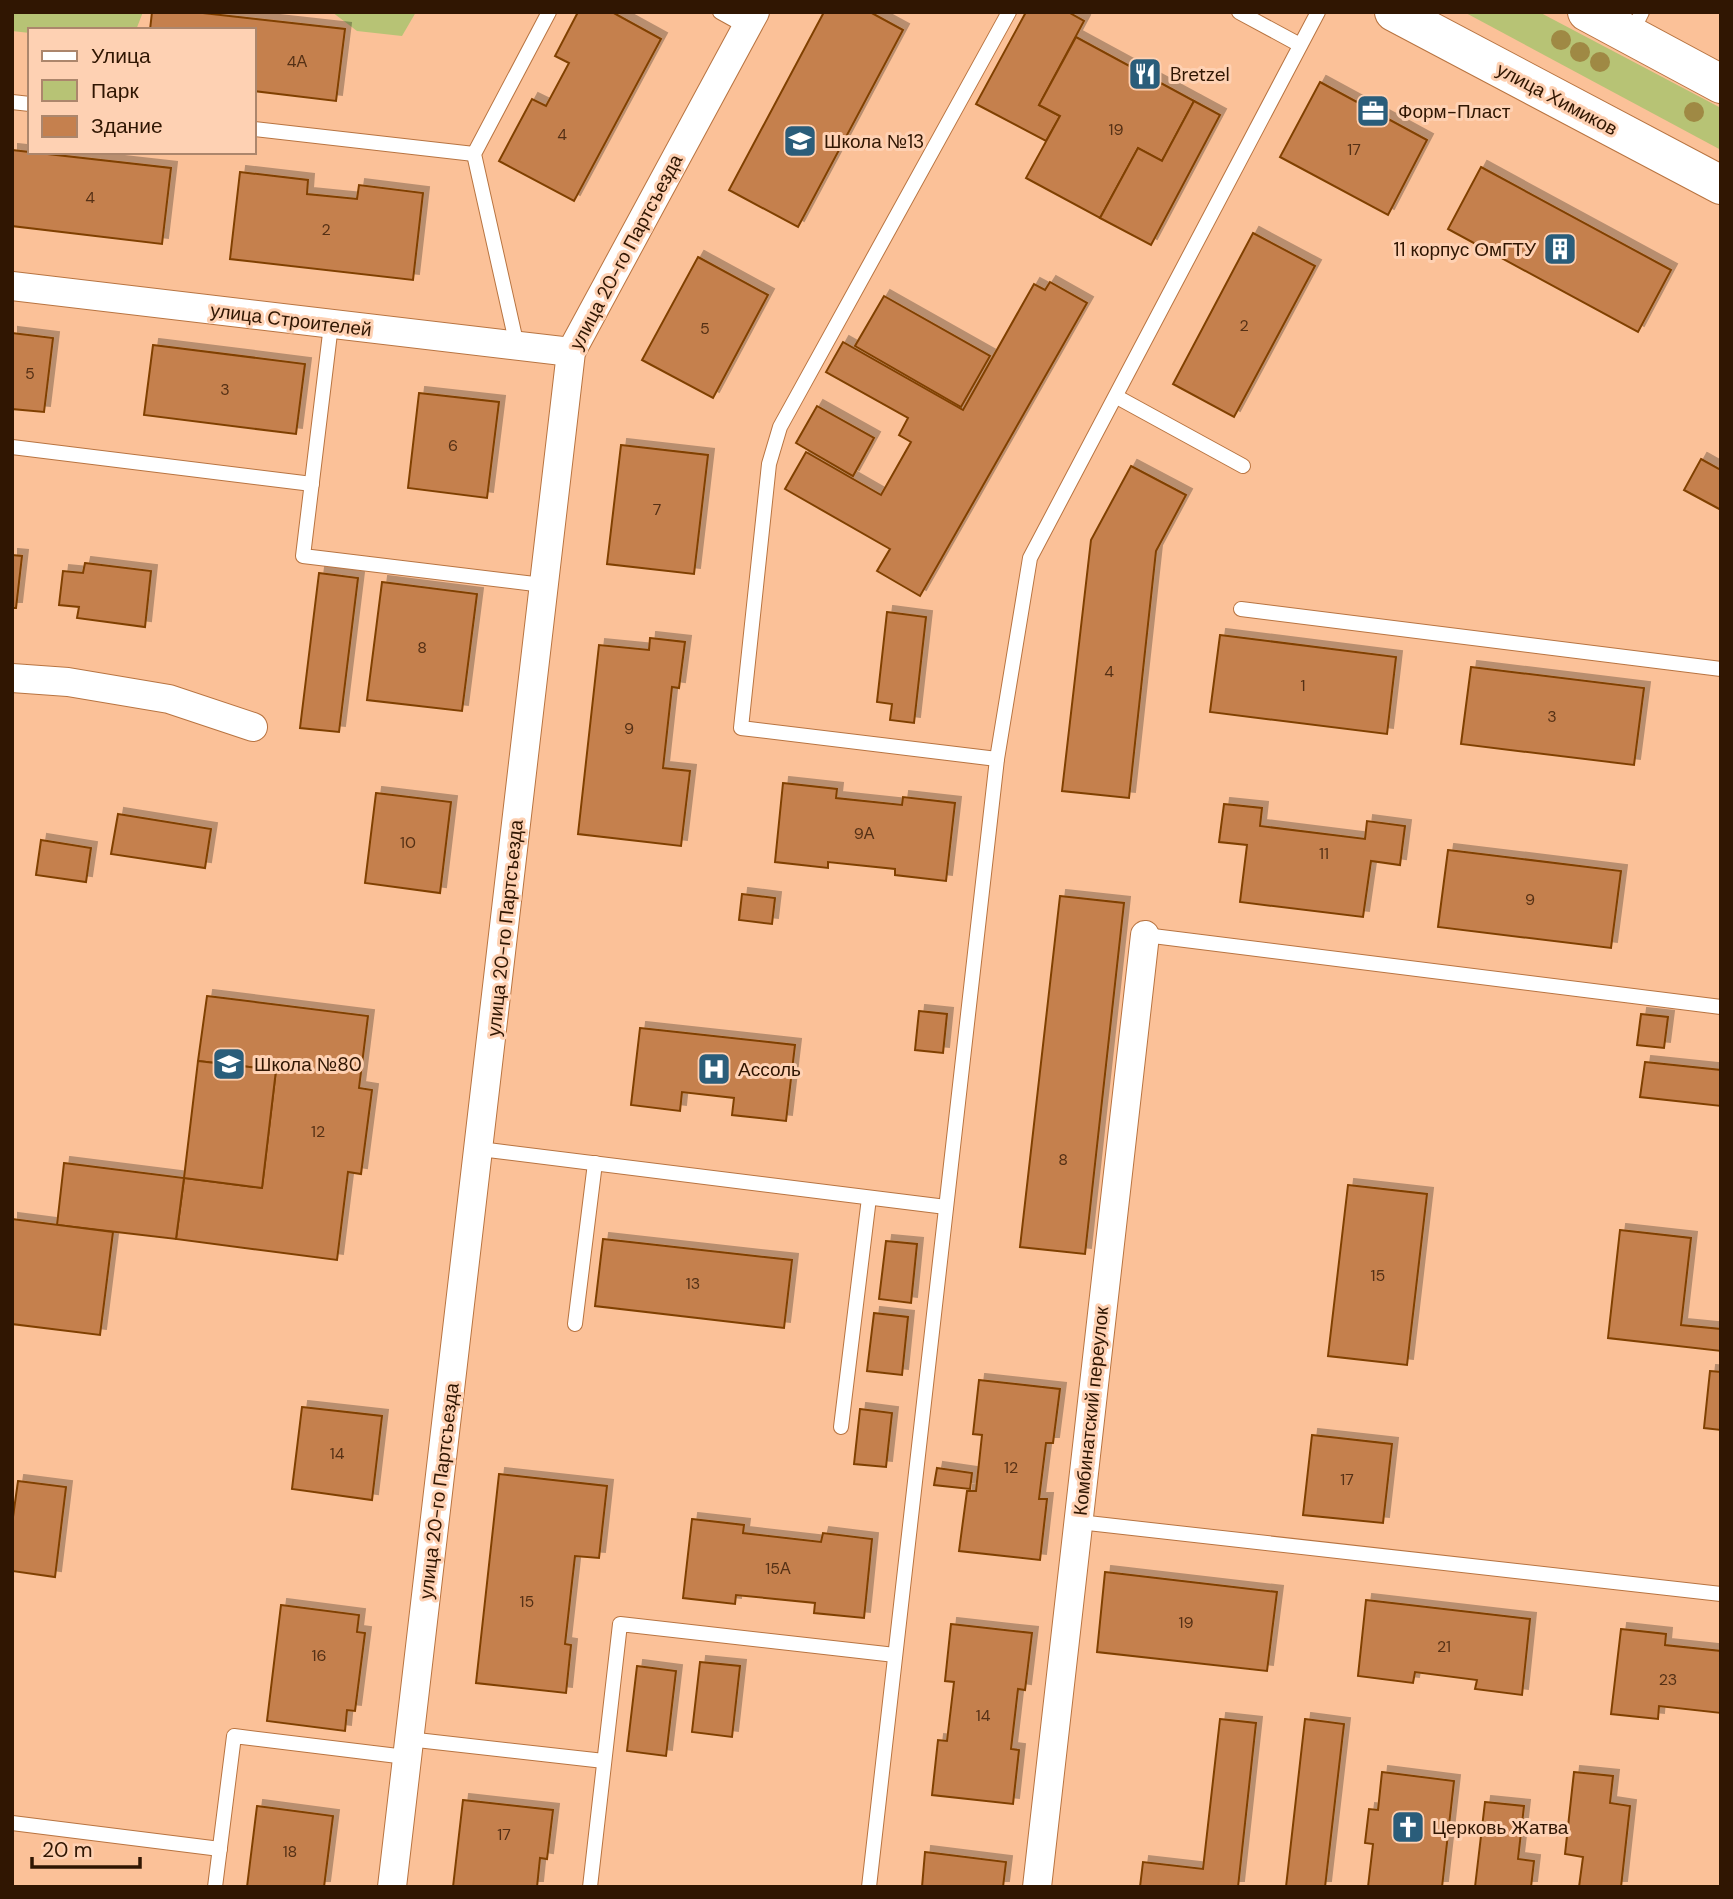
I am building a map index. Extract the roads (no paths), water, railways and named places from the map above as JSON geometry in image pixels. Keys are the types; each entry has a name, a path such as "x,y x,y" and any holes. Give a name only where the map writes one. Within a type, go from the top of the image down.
{"main road":[{"name":"улица Химиков","path":"1394,12 1721,185"},
{"path":"1587,12 1636,24 1721,84"}],"street":[{"name":"улица 20-го Партсъезда","path":"392,1887 571,352 751,19"},
{"name":"улица Строителей","path":"12,286 571,352"},
{"path":"12,678 68,682 169,699 253,727"},
{"name":"Комбинатский переулок","path":"1037,1887 1145,935"}],"lane":[{"path":"517,346 474,154 550,12"},
{"path":"720,12 751,19"},
{"path":"997,759 741,728 769,464 780,427 1009,12"},
{"path":"1239,12 1300,46"},
{"path":"869,1887 997,759 1030,558 1318,12"},
{"path":"256,129 474,154"},
{"path":"331,325 303,556 543,585"},
{"path":"1116,397 1243,466"},
{"path":"12,447 312,484"},
{"path":"1241,609 1721,669"},
{"path":"1145,935 1721,1007"},
{"path":"480,1149 946,1207"},
{"path":"575,1324 596,1163"},
{"path":"841,1427 869,1198"},
{"path":"1079,1522 1721,1594"},
{"path":"590,1887 620,1624 895,1656"},
{"path":"215,1887 234,1735 604,1761"},
{"path":"12,1823 220,1849"}],"place":[{"name":"Bretzel","path":"1145,74"},
{"name":"Форм-Пласт","path":"1373,111"},
{"name":"Школа №13","path":"800,141"},
{"name":"11 корпус ОмГТУ","path":"1560,249"},
{"name":"Школа №80","path":"229,1064"},
{"name":"Ассоль","path":"714,1069"},
{"name":"Церковь Жатва","path":"1408,1827"}]}
